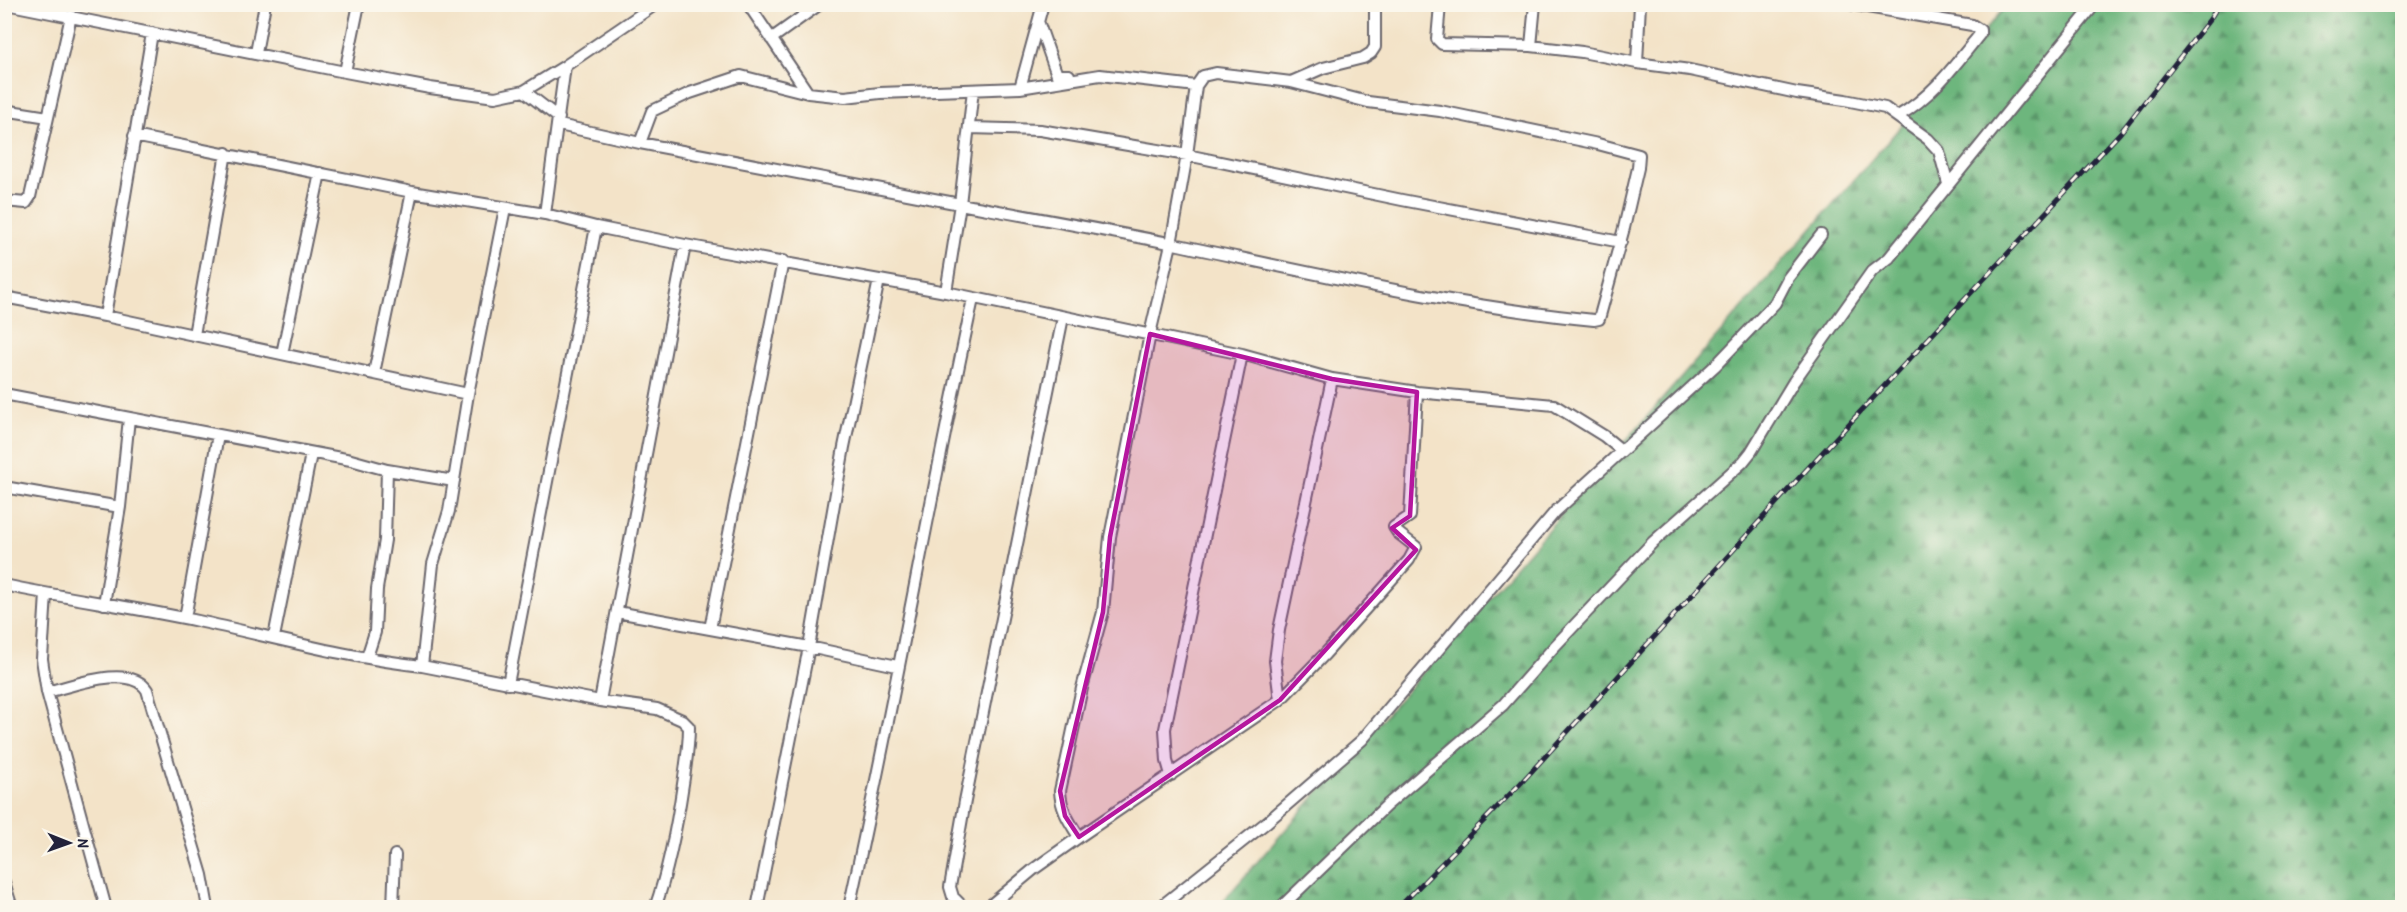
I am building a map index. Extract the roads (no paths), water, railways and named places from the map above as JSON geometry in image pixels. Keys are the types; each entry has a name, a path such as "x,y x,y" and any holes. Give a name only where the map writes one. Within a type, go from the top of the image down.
{"street":[{"path":"6,4 345,72 430,88 495,97 524,91 656,4"},
{"path":"256,53 265,4"},
{"path":"345,72 360,4"},
{"path":"748,4 808,93"},
{"path":"771,39 820,4"},
{"path":"1020,88 1043,4"},
{"path":"1291,82 1308,73 1363,58 1371,53 1375,47 1375,4"},
{"path":"1425,4 1440,5 1437,39 1442,44 1531,46 1582,52 1637,63 1690,70 1797,93 1885,108 1928,139 1939,151 1948,184"},
{"path":"1531,46 1535,4"},
{"path":"1637,63 1640,4"},
{"path":"1850,4 1972,26 1980,30 1980,34 1970,47 1933,88 1911,109 1898,116"},
{"path":"1280,908 1387,805 1503,705 1653,542 1743,462 1752,452 1794,381 1860,286 1872,271 1889,258 2095,4"},
{"path":"4,201 26,203 30,197 71,16"},
{"path":"1039,24 1057,75 1100,75 1196,86"},
{"path":"105,316 152,33"},
{"path":"545,214 565,66"},
{"path":"778,86 791,70"},
{"path":"524,91 559,122 640,143 1171,244 1447,300 1521,313 1594,320 1599,319 1602,312 1621,242 1638,168 1637,153 1440,111 1368,102 1291,82 1216,73 1203,76 1196,86 1187,155 1171,244 1150,334 1110,537 1103,612 1082,688 1060,791 1065,816 1079,837"},
{"path":"640,143 652,111 690,93 741,76 808,93 845,97 880,93 1020,88 1100,75"},
{"path":"946,292 974,90"},
{"path":"4,110 48,117"},
{"path":"969,128 1040,130 1187,155 1402,200 1621,242"},
{"path":"134,136 412,192 545,214 596,228 946,292 1242,354 1332,379 1417,392 1554,405 1604,436 1621,450"},
{"path":"194,335 226,153"},
{"path":"282,354 320,173"},
{"path":"374,373 412,192"},
{"path":"422,666 433,564 449,512 468,394 505,208"},
{"path":"508,684 596,228"},
{"path":"1159,908 1267,822 1362,740 1555,512 1716,365 1769,309 1788,278 1821,236"},
{"path":"600,701 685,245"},
{"path":"710,629 746,436 783,261"},
{"path":"757,908 809,647 844,447 879,280"},
{"path":"4,297 105,316 468,394"},
{"path":"849,908 866,834 897,666 919,573 973,299"},
{"path":"964,908 953,897 951,887 963,812 1063,317"},
{"path":"1171,775 1167,760 1165,729 1242,354"},
{"path":"1280,700 1275,668 1279,630 1332,379"},
{"path":"987,908 1034,869 1079,837 1280,700 1378,596 1416,550 1416,547 1394,527 1410,516 1417,392"},
{"path":"4,394 351,460 387,470 454,481"},
{"path":"104,604 120,507 129,418"},
{"path":"185,618 218,435"},
{"path":"274,637 311,454"},
{"path":"367,657 375,632 377,589 385,540 387,470"},
{"path":"4,487 120,507"},
{"path":"4,585 185,618 508,684 600,701 657,708 682,720 689,727 681,799 669,862 655,908"},
{"path":"46,594 42,659 47,692 106,908"},
{"path":"617,612 809,647 897,666"},
{"path":"47,692 97,679 122,676 143,683 199,864 208,908"},
{"path":"393,908 395,855"},
{"path":"4,882 12,908"}],"railway":[{"path":"1398,908 1520,784 1820,455 2120,133 2210,19 2219,4"}]}
